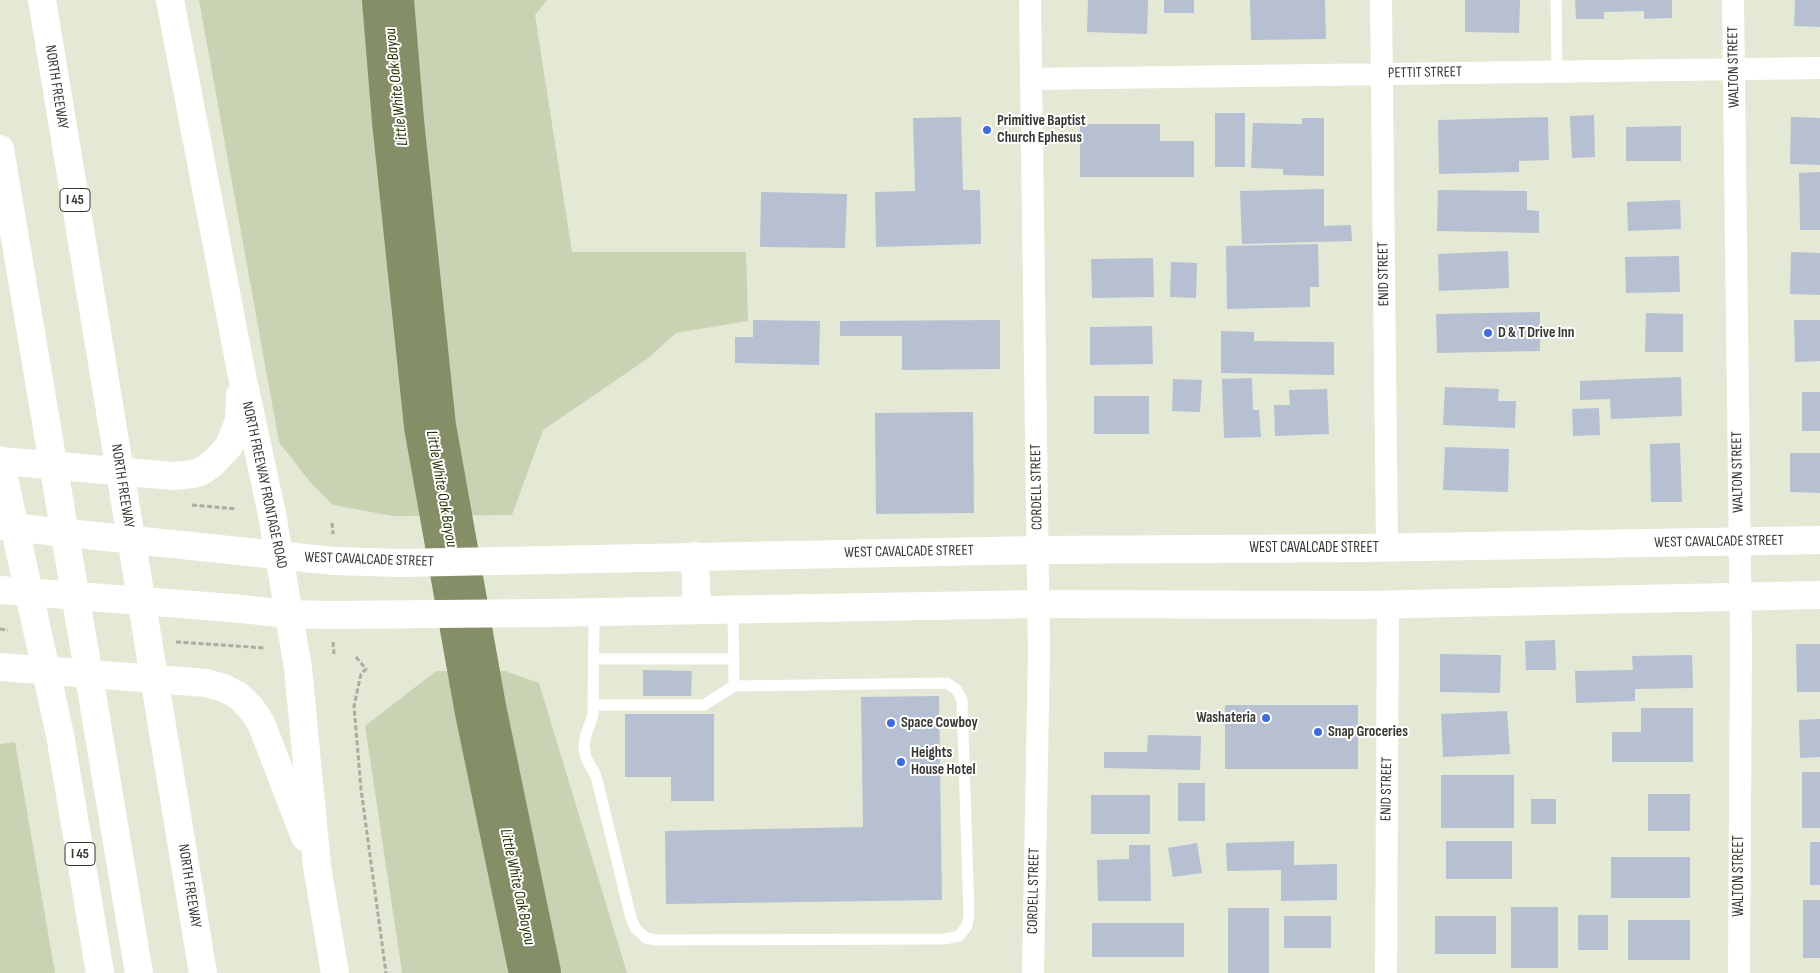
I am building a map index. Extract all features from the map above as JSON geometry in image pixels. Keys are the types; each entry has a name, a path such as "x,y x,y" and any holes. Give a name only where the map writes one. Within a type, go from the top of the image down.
{"main road":[{"name":"NORTH FREEWAY","path":"42,0 203,973"},
{"name":"NORTH FREEWAY FRONTAGE ROAD","path":"170,0 241,371 280,555 298,668 317,866 335,973"},
{"path":"0,149 139,973"},
{"path":"0,461 173,476 193,474 212,464 229,446 239,420 241,371"},
{"name":"I 45","path":"0,461 60,735 100,973"},
{"name":"WEST CAVALCADE STREET","path":"0,526 334,561 400,563 1038,550 1820,540"},
{"path":"695,556 697,610"},
{"path":"0,590 289,614 543,613 1038,604 1388,604 1820,595"},
{"path":"0,667 206,683 224,688 239,696 251,708 261,723 266,740 317,866"}],"street":[{"name":"CORDELL STREET","path":"1030,0 1038,550 1032,973"},
{"name":"ENID STREET","path":"1381,0 1388,547"},
{"name":"WALTON STREET","path":"1733,0 1740,654 1739,973"},
{"name":"PETTIT STREET","path":"1031,79 1820,68"},
{"name":"ENID STREET","path":"1386,973 1388,604"}],"lane":[{"path":"1556,0 1557,72"},
{"path":"734,610 734,686"},
{"path":"593,705 704,705 734,686 946,683 958,690 962,700 969,916 967,926 959,936 944,939 656,940 646,938 636,930 631,918 596,776 586,758 584,746 586,734 593,716 593,705 594,659 594,612"},
{"path":"594,659 733,659"}],"path":[{"path":"356,657 366,669 362,674 354,706 361,789 386,973"}],"green space":[{"path":"199,0 547,0 535,15 572,252 746,252 748,321 676,333 647,359 543,430 512,515 393,516 333,505 310,482 279,442"},
{"path":"436,671 505,671 539,683 627,973 402,973 365,726"},
{"path":"15,742 55,973 0,973 0,744"}],"building":[{"path":"1088,0 1148,0 1147,34 1087,32"},
{"path":"1164,0 1194,0 1194,13 1164,13"},
{"path":"1250,0 1325,0 1326,39 1251,40"},
{"path":"1465,0 1520,0 1519,33 1465,32"},
{"path":"1575,0 1672,0 1672,18 1644,19 1644,11 1604,12 1604,19 1576,19"},
{"path":"1795,0 1820,0 1820,27 1794,26"},
{"path":"1215,113 1245,113 1245,167 1215,167"},
{"path":"1594,115 1595,157 1572,158 1570,116"},
{"path":"961,117 963,190 980,190 981,244 876,247 875,192 915,191 913,118"},
{"path":"1548,117 1549,160 1519,161 1519,172 1439,174 1438,120"},
{"path":"1791,117 1820,118 1820,165 1790,164"},
{"path":"1302,118 1324,118 1324,176 1283,175 1283,169 1251,168 1253,123 1302,124"},
{"path":"1080,124 1160,124 1160,141 1194,141 1194,177 1080,177"},
{"path":"1681,126 1681,161 1626,161 1626,127"},
{"path":"1820,172 1820,230 1800,230 1799,173"},
{"path":"1324,189 1324,226 1351,225 1352,241 1242,244 1240,191"},
{"path":"1438,190 1527,191 1527,210 1539,211 1539,233 1437,231"},
{"path":"761,192 847,194 845,248 760,247"},
{"path":"1680,200 1681,229 1628,231 1627,202"},
{"path":"1318,244 1319,287 1310,287 1310,307 1227,309 1226,246"},
{"path":"1508,251 1509,288 1439,291 1438,254"},
{"path":"1791,252 1820,253 1820,295 1790,294"},
{"path":"1679,256 1680,292 1626,293 1625,257"},
{"path":"1153,258 1154,297 1092,298 1091,259"},
{"path":"1171,262 1197,263 1196,298 1170,297"},
{"name":"D & T Drive Inn","path":"1540,312 1540,351 1437,353 1436,314"},
{"path":"1646,313 1683,314 1683,352 1645,352"},
{"path":"753,320 820,321 819,365 735,363 735,337 753,337"},
{"path":"1000,320 1000,369 902,370 902,336 840,336 840,321"},
{"path":"1794,320 1820,320 1820,361 1795,362"},
{"path":"1152,326 1153,364 1090,365 1090,327"},
{"path":"1221,331 1254,332 1254,341 1334,342 1334,375 1221,373"},
{"path":"1681,377 1682,416 1611,419 1610,399 1580,400 1580,381"},
{"path":"1252,378 1253,410 1259,410 1261,437 1224,438 1222,379"},
{"path":"1173,379 1202,380 1200,412 1172,411"},
{"path":"1445,387 1499,389 1498,401 1516,401 1515,428 1443,425"},
{"path":"1327,389 1329,434 1275,436 1274,405 1290,405 1289,390"},
{"path":"1802,392 1820,392 1820,431 1802,431"},
{"path":"1094,396 1149,396 1149,434 1094,434"},
{"path":"1599,408 1600,435 1573,436 1572,409"},
{"path":"973,412 974,513 876,514 875,413"},
{"path":"1680,443 1682,502 1651,502 1650,444"},
{"path":"1445,447 1509,449 1508,492 1443,490"},
{"path":"1790,453 1820,453 1820,493 1790,492"},
{"path":"1555,640 1556,670 1526,670 1525,641"},
{"path":"1796,644 1820,644 1820,692 1797,692"},
{"path":"1440,654 1501,655 1500,693 1440,692"},
{"path":"1692,655 1693,688 1635,689 1635,701 1576,703 1575,671 1633,670 1632,656"},
{"path":"643,670 692,671 691,696 643,696"},
{"name":"Heights House Hotel","path":"939,696 942,900 666,904 665,831 863,827 861,697"},
{"path":"1225,705 1358,705 1358,769 1225,769"},
{"path":"1641,708 1693,708 1693,762 1612,762 1612,732 1641,732"},
{"path":"1507,711 1510,754 1443,757 1441,714"},
{"path":"625,714 714,714 714,801 671,801 671,777 625,777"},
{"path":"1820,719 1820,757 1800,758 1799,720"},
{"path":"1148,735 1201,736 1200,770 1104,768 1104,752 1147,752"},
{"path":"1802,772 1820,772 1820,828 1802,828"},
{"path":"1441,775 1514,775 1514,828 1441,828"},
{"path":"1178,783 1205,783 1205,821 1178,821"},
{"path":"1648,794 1690,794 1690,831 1648,831"},
{"path":"1091,795 1150,795 1150,834 1091,834"},
{"path":"1531,799 1556,799 1556,824 1531,824"},
{"path":"1294,841 1294,865 1337,864 1337,900 1281,901 1281,870 1227,871 1226,843"},
{"path":"1446,841 1512,841 1512,879 1446,879"},
{"path":"1810,842 1820,842 1820,885 1810,885"},
{"path":"1197,843 1202,873 1173,877 1168,848"},
{"path":"1129,845 1150,845 1151,901 1098,901 1097,860 1129,859"},
{"path":"1611,857 1690,857 1690,898 1611,898"},
{"path":"1803,900 1820,900 1820,958 1803,958"},
{"path":"1511,907 1558,907 1558,968 1511,968"},
{"path":"1228,908 1269,908 1269,973 1228,973"},
{"path":"1578,915 1608,915 1608,950 1578,950"},
{"path":"1284,916 1331,916 1331,948 1284,948"},
{"path":"1435,916 1496,916 1496,954 1435,954"},
{"path":"1628,920 1690,920 1690,960 1628,960"},
{"path":"1092,923 1184,923 1184,957 1092,957"}],"waterway":[{"name":"Little White Oak Bayou","path":"388,0 398,121 430,426 480,707 535,973"}],"place":[{"name":"Primitive Baptist Church Ephesus","path":"987,130"},
{"name":"D & T Drive Inn","path":"1488,333"},
{"name":"Washateria","path":"1266,718"},
{"name":"Space Cowboy","path":"891,723"},
{"name":"Snap Groceries","path":"1318,732"},
{"name":"Heights House Hotel","path":"901,762"}]}
